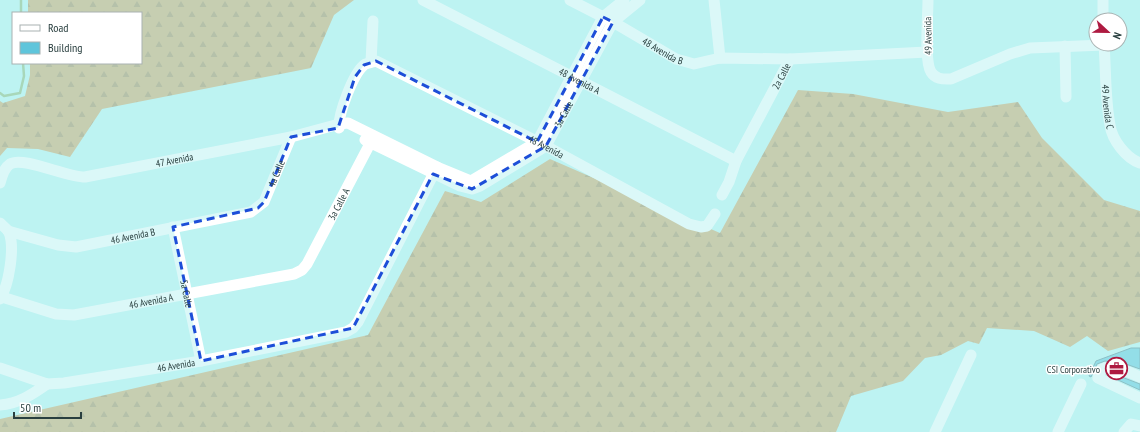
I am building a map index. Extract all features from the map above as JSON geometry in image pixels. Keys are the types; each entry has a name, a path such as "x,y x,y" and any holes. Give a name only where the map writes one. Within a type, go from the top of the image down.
{"street":[{"name":"48 Avenida A","path":"423,0 736,160"},
{"name":"48 Avenida B","path":"570,0 608,20 676,60 694,64 720,58 790,59"},
{"name":"3a Calle","path":"541,144 608,20 624,0"},
{"name":"3a Calle","path":"608,20 640,0"},
{"path":"714,0 720,58"},
{"name":"49 Avenida","path":"928,0 927,52 931,72 936,77 951,79 1010,54 1030,48 1065,46"},
{"path":"1103,0 1104,12"},
{"path":"373,21 371,62 364,65 355,77 336,127 373,139 435,171 471,181 541,144"},
{"path":"1066,97 1065,46 1088,45"},
{"name":"2a Calle","path":"722,195 729,182 736,160 790,59 927,52"},
{"name":"49 Avenida C","path":"1105,52 1110,126 1121,149 1138,162"},
{"name":"48 Avenida","path":"371,62 380,63 541,144 689,224 701,227 707,226 715,214"},
{"name":"47 Avenida","path":"0,183 4,170 9,164 19,162 68,176 84,177 336,127"},
{"name":"4a Calle","path":"258,208 264,202 291,137"},
{"name":"3a Calle A","path":"302,270 307,264 373,139"},
{"name":"46 Avenida","path":"0,368 47,384 64,383 202,361 346,332 353,328 435,171"},
{"name":"46 Avenida B","path":"4,227 58,245 76,247 251,212 258,208"},
{"path":"1,298 12,254 4,227"},
{"name":"5a Calle","path":"173,227 202,361"},
{"name":"46 Avenida A","path":"1,298 67,316 294,274 302,270"},
{"path":"935,432 971,355"},
{"path":"1140,376 1125,370 1105,368 1100,372 1098,378 1140,398"},
{"path":"0,406 17,402 33,394 47,384"},
{"path":"1058,432 1081,384"},
{"path":"1124,432 1131,424 1140,426"}],"highlighted area":[{"path":"603,17 613,22 546,146 472,189 433,174 353,328 201,361 173,227 258,208 264,202 291,137 338,128 355,77 364,65 376,61 537,142"}],"green space":[{"path":"28,0 354,0 334,15 311,68 102,109 70,157 38,149 7,148 0,156 0,101 3,103 25,96 30,75 30,64 142,64 142,12 28,12"},
{"path":"798,90 853,94 948,112 1018,102 1042,138 1104,200 1140,211 1140,342 1108,351 1087,336 1070,347 1034,331 987,328 979,344 968,341 941,355 925,358 903,381 851,396 836,432 0,432 0,419 368,335 445,191 481,202 550,159 720,233"}],"building":[{"path":"1131,348 1140,348 1140,369 1123,363 1105,361 1097,364 1091,377 1089,376 1096,361"},
{"path":"1107,375 1119,376 1140,384 1140,390"}],"waterway":[{"path":"21,0 21,12"},
{"path":"0,93 4,96 20,93 24,76 23,64"}],"place":[{"name":"CSI Corporativo","path":"1116,369"}]}
